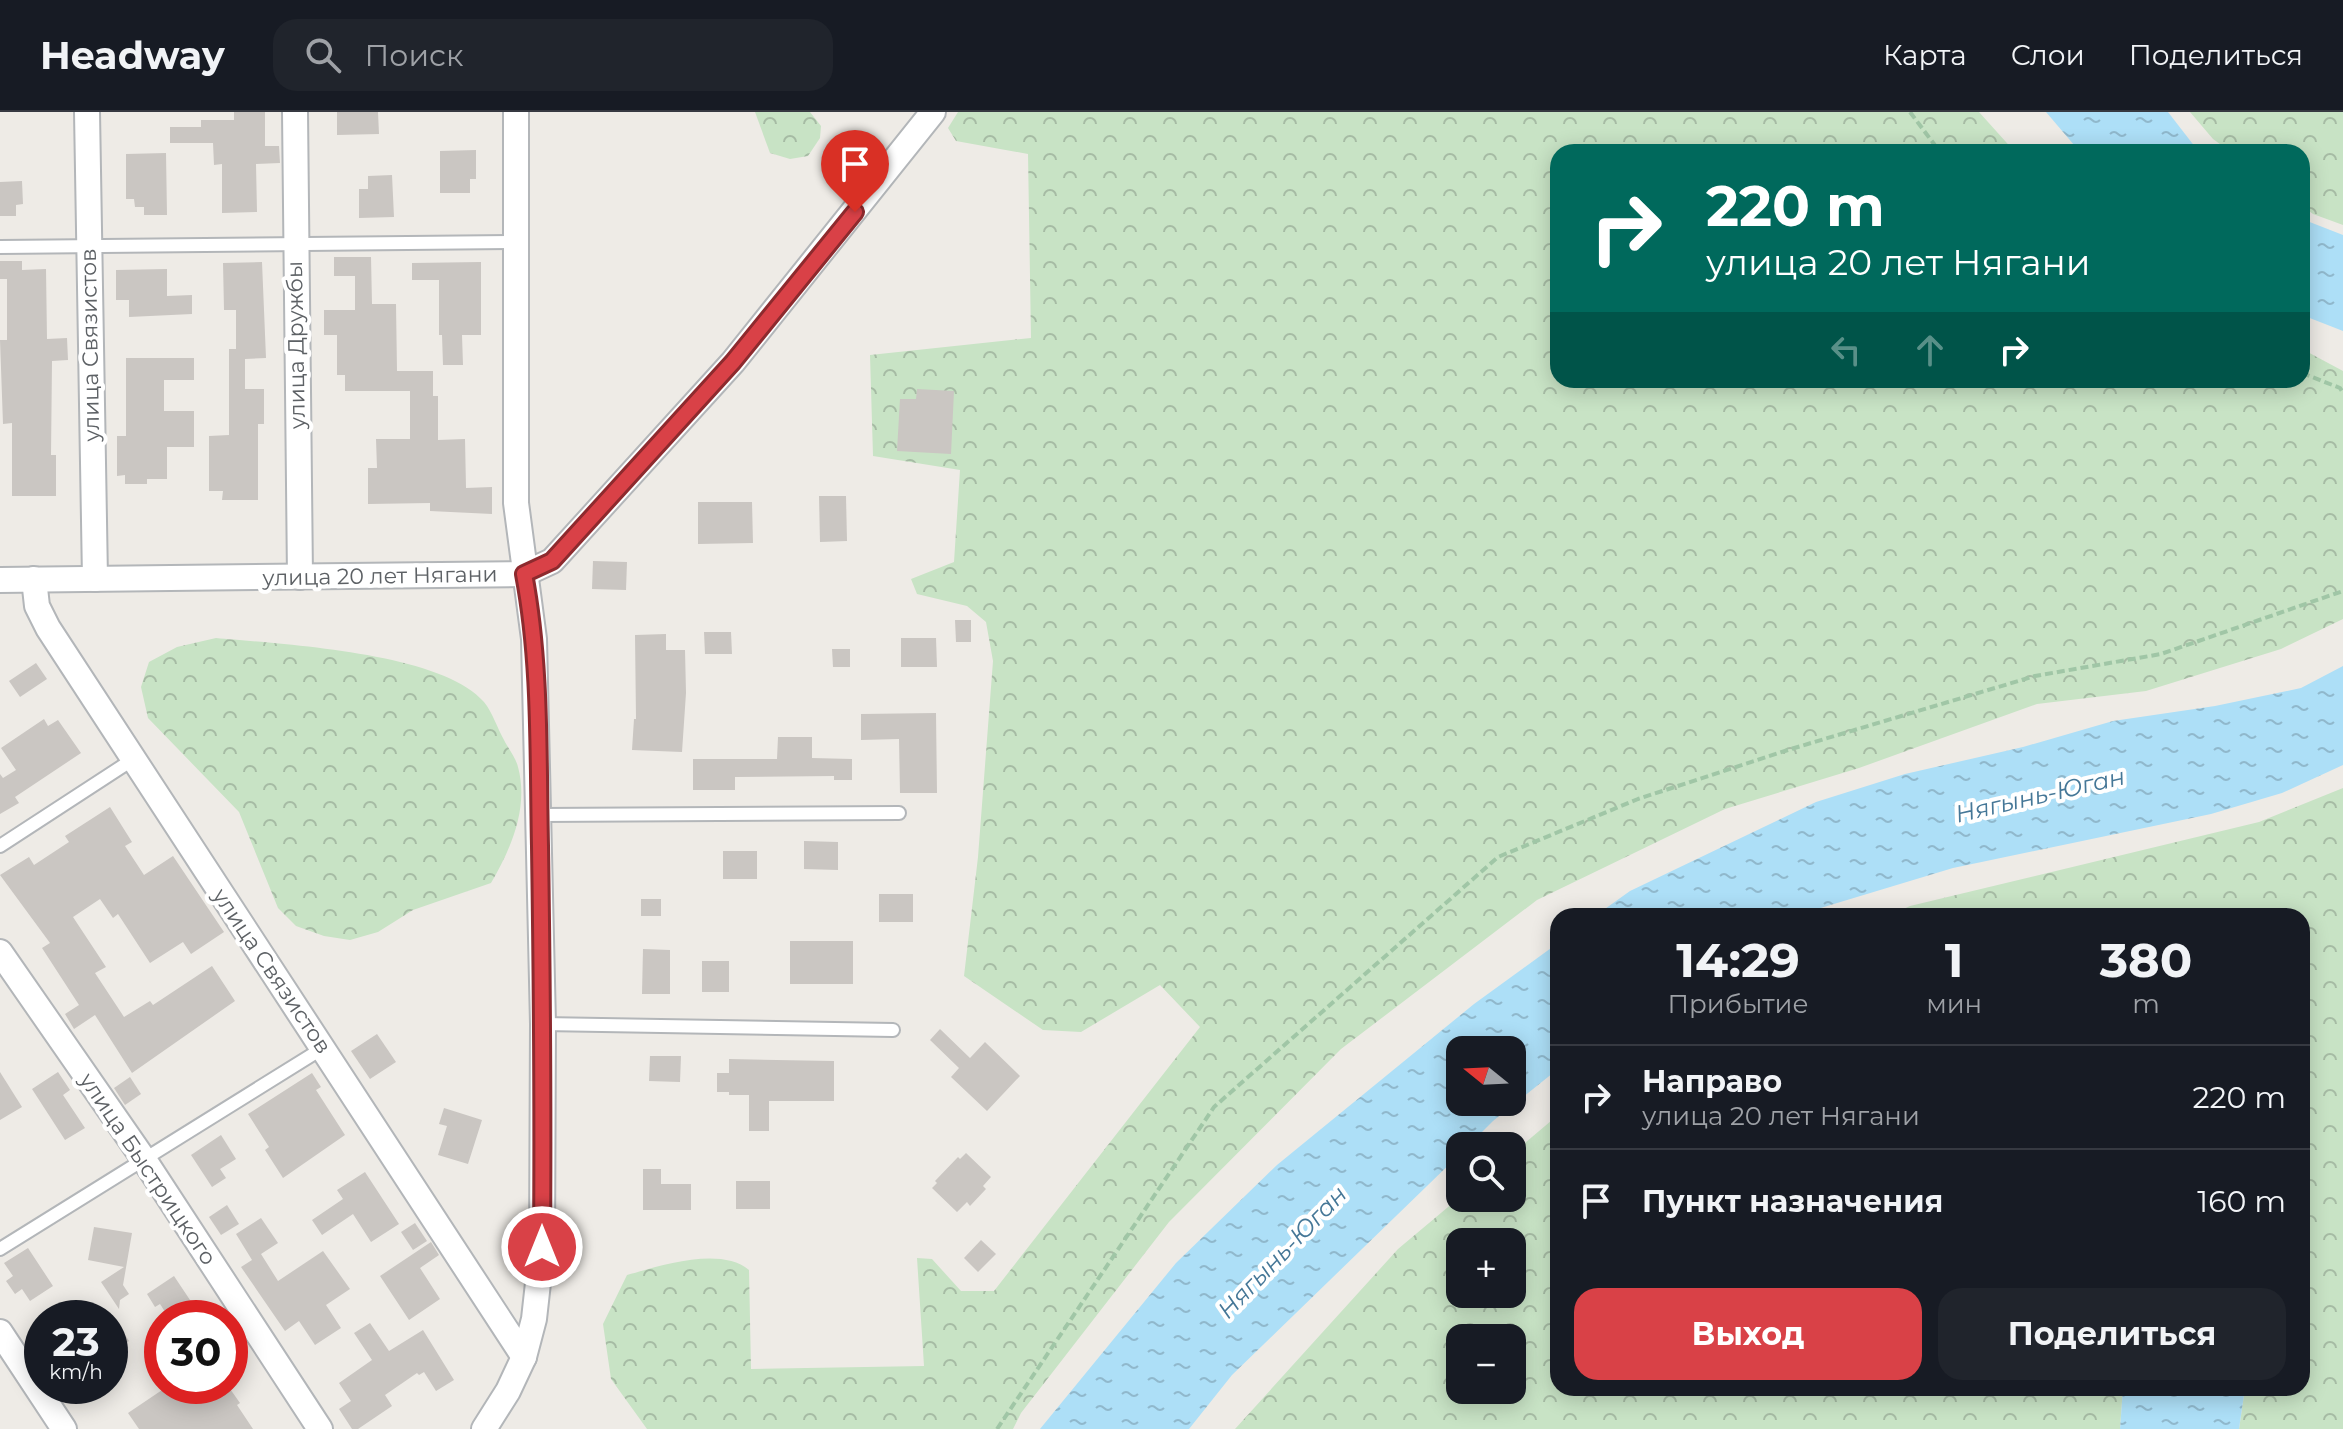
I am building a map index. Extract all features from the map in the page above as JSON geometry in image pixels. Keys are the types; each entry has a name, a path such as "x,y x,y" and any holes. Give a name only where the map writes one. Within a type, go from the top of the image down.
{"street":[{"name":"улица Связистов","path":"87,112 95,579"},
{"name":"улица Дружбы","path":"295,112 300,577"},
{"path":"484,1429 508,1391 524,1357 534,1319 542,1247 543,1024 534,639 516,503 516,112"},
{"name":"улица 20 лет Нягани","path":"0,580 524,574 552,561 733,362 933,112"},
{"name":"улица Связистов","path":"34,579 41,617 524,1357"},
{"name":"улица Быстрицкого","path":"0,952 143,1158 320,1429"},
{"path":"0,1332 64,1429"}],"lane":[{"path":"0,247 515,242"},
{"path":"0,846 132,760"},
{"path":"540,815 899,813"},
{"path":"543,1024 893,1030"},
{"path":"0,1249 323,1048"}],"path":[{"path":"1910,112 1934,144"},
{"path":"2310,376 2340,388 2343,393"},
{"path":"997,1429 1214,1107 1498,857 1638,799 1791,749 2035,676 2161,654 2343,591"}],"green space":[{"path":"755,112 810,112 821,126 820,138 808,156 790,159 770,153"},
{"path":"958,112 1979,112 2008,144 1550,144 1550,388 2310,388 2310,353 2343,371 2343,619 2281,649 2146,691 2037,704 1859,768 1725,809 1537,900 1341,1049 1169,1222 1021,1413 1013,1429 647,1429 611,1379 603,1324 627,1275 672,1263 706,1259 722,1259 749,1270 751,1369 924,1366 917,1258 932,1259 961,1291 994,1291 1200,1027 1160,985 1081,1032 1043,1030 964,976 978,857 993,661 986,622 967,606 917,594 911,579 954,562 960,470 873,456 870,355 1031,338 1028,154 956,141 948,128"},
{"path":"2190,112 2343,112 2343,225 2310,212 2310,144 2220,144"},
{"path":"216,638 318,648 398,661 463,685 484,702 516,760 521,782 516,827 491,883 413,910 378,932 350,940 324,936 296,926 278,908 239,812 148,718 141,687 149,662 177,647"},
{"path":"2343,788 2343,1429 2239,1429 2244,1396 2310,1396 2310,908 1906,908 2259,822"},
{"path":"1550,1122 1550,1396 2122,1396 2120,1429 1235,1429 1398,1249 1446,1209 1446,1212 1526,1212 1526,1142"}],"water":[{"path":"2046,112 2168,112 2193,144 2073,144"},
{"path":"2310,222 2343,235 2343,331 2310,318"},
{"name":"Нягынь-Юган","path":"2343,666 2343,765 2282,793 2211,814 1953,868 1821,908 1606,908 1630,891 1816,802 1905,774 2023,747 2113,721 2215,706 2301,688"},
{"name":"Нягынь-Юган","path":"1550,949 1550,1075 1526,1095 1526,1036 1446,1036 1446,1116 1499,1116 1482,1132 1446,1132 1446,1168 1232,1375 1189,1429 1040,1429 1176,1263 1277,1165 1474,1004"},
{"path":"2122,1396 2244,1396 2239,1429 2120,1429"}],"building":[{"path":"234,112 265,112 265,146 279,146 280,163 256,164 257,212 222,213 222,164 214,165 213,143 170,143 170,127 201,127 201,120 234,120"},
{"path":"337,112 378,112 379,134 337,135"},
{"path":"476,150 476,179 470,179 470,193 440,193 440,151"},
{"path":"166,153 167,215 144,215 144,207 135,207 134,199 126,199 126,154"},
{"path":"392,175 394,217 359,218 359,189 368,189 368,176"},
{"path":"22,181 23,204 16,205 16,216 0,216 0,182"},
{"path":"334,257 371,257 372,304 396,304 397,371 433,371 433,396 438,396 438,440 465,439 466,488 492,487 492,514 430,511 430,503 368,504 368,468 377,468 376,439 410,439 410,391 345,391 345,375 337,375 337,335 324,335 324,310 355,310 355,276 334,276"},
{"path":"0,261 22,261 22,270 46,269 47,339 67,338 68,360 52,361 51,455 56,455 56,496 12,496 12,423 3,424 0,340 7,340 7,279 0,279"},
{"path":"262,262 266,358 245,359 245,389 264,389 264,424 258,424 258,500 222,500 223,491 209,491 209,436 229,435 229,349 236,349 236,310 224,310 223,263"},
{"path":"481,262 481,335 462,335 463,365 443,365 442,335 439,335 439,280 412,280 412,263"},
{"path":"167,269 167,296 192,295 192,314 129,317 129,300 116,300 116,270"},
{"path":"126,358 194,358 194,380 164,380 164,411 194,411 194,447 167,447 167,479 147,479 147,484 125,484 125,475 117,476 117,436 126,436"},
{"path":"917,389 954,391 951,454 897,451 900,399 916,399"},
{"path":"819,496 846,496 847,541 820,542"},
{"path":"698,502 752,502 753,543 698,544"},
{"path":"593,561 627,562 626,590 592,589"},
{"path":"955,620 971,620 971,642 956,642"},
{"path":"704,632 731,632 732,654 705,654"},
{"path":"666,634 666,650 685,650 682,752 632,750 636,719 635,635"},
{"path":"901,638 936,638 937,667 901,667"},
{"path":"832,649 850,649 850,667 833,667"},
{"path":"36,663 47,679 20,697 9,681"},
{"path":"936,713 937,793 900,793 899,739 861,740 861,714"},
{"path":"44,719 48,726 58,720 81,753 15,797 19,803 0,814 0,774 3,778 16,770 1,748"},
{"path":"778,737 812,737 812,758 852,759 852,780 834,780 834,776 735,777 735,790 693,790 693,759 777,759"},
{"path":"110,807 132,842 125,846 144,875 173,856 224,932 191,954 183,942 150,963 118,914 113,918 100,899 73,917 106,967 95,973 124,1017 150,1001 153,1005 212,966 235,1001 132,1073 95,1015 74,1029 65,1014 79,1005 42,948 50,943 0,875 29,857 34,865 69,842 65,836"},
{"path":"804,841 838,842 838,870 804,869"},
{"path":"723,851 757,851 757,879 723,879"},
{"path":"879,894 913,894 913,922 879,922"},
{"path":"641,899 661,899 661,916 641,916"},
{"path":"790,941 853,941 853,984 790,984"},
{"path":"643,949 670,950 670,994 642,994"},
{"path":"702,961 729,961 729,992 702,992"},
{"path":"940,1029 970,1058 985,1042 1020,1076 987,1111 951,1077 959,1068 930,1040"},
{"path":"377,1034 396,1062 370,1079 351,1051"},
{"path":"650,1056 681,1056 680,1082 649,1081"},
{"path":"729,1059 834,1061 834,1101 769,1101 769,1131 749,1131 749,1095 717,1092 717,1073 729,1073"},
{"path":"0,1072 22,1107 0,1120"},
{"path":"58,1072 70,1090 63,1095 85,1128 65,1140 32,1089"},
{"path":"312,1073 321,1087 316,1090 345,1135 283,1178 265,1150 269,1147 248,1114"},
{"path":"130,1077 141,1094 125,1105 114,1088"},
{"path":"444,1108 482,1120 468,1164 438,1155 447,1126 439,1124"},
{"path":"221,1135 236,1159 220,1169 226,1178 212,1187 191,1155"},
{"path":"966,1153 991,1177 983,1186 986,1189 970,1206 967,1202 957,1212 932,1188 958,1157 960,1159"},
{"path":"643,1169 661,1169 661,1184 691,1184 691,1210 643,1210"},
{"path":"365,1172 399,1224 371,1242 353,1214 322,1235 312,1220 343,1199 337,1190"},
{"path":"736,1181 770,1181 770,1209 736,1209"},
{"path":"227,1205 239,1224 221,1235 209,1217"},
{"path":"261,1218 278,1243 261,1254 278,1281 323,1251 350,1289 326,1305 341,1328 315,1345 299,1321 285,1331 241,1267 252,1260 236,1234"},
{"path":"415,1223 427,1241 413,1250 401,1232"},
{"path":"94,1227 132,1233 123,1285 129,1294 120,1300 113,1300 101,1282 124,1267 88,1260"},
{"path":"981,1240 996,1254 978,1272 964,1258"},
{"path":"431,1242 439,1255 420,1268 440,1299 409,1320 380,1276"},
{"path":"28,1248 53,1286 32,1300 22,1289 15,1294 6,1281 13,1276 4,1263"},
{"path":"174,1276 190,1300 151,1300 147,1294"},
{"path":"370,1323 389,1351 423,1330 454,1380 436,1391 424,1372 417,1373 385,1395 392,1406 358,1429 352,1429 339,1409 351,1401 339,1383 372,1360 354,1333"},
{"path":"144,1402 238,1404 253,1429 139,1429 128,1413"}],"route":[{"path":"542,1247 540,815 534,639 524,574 552,561 733,362 855,212"}]}
